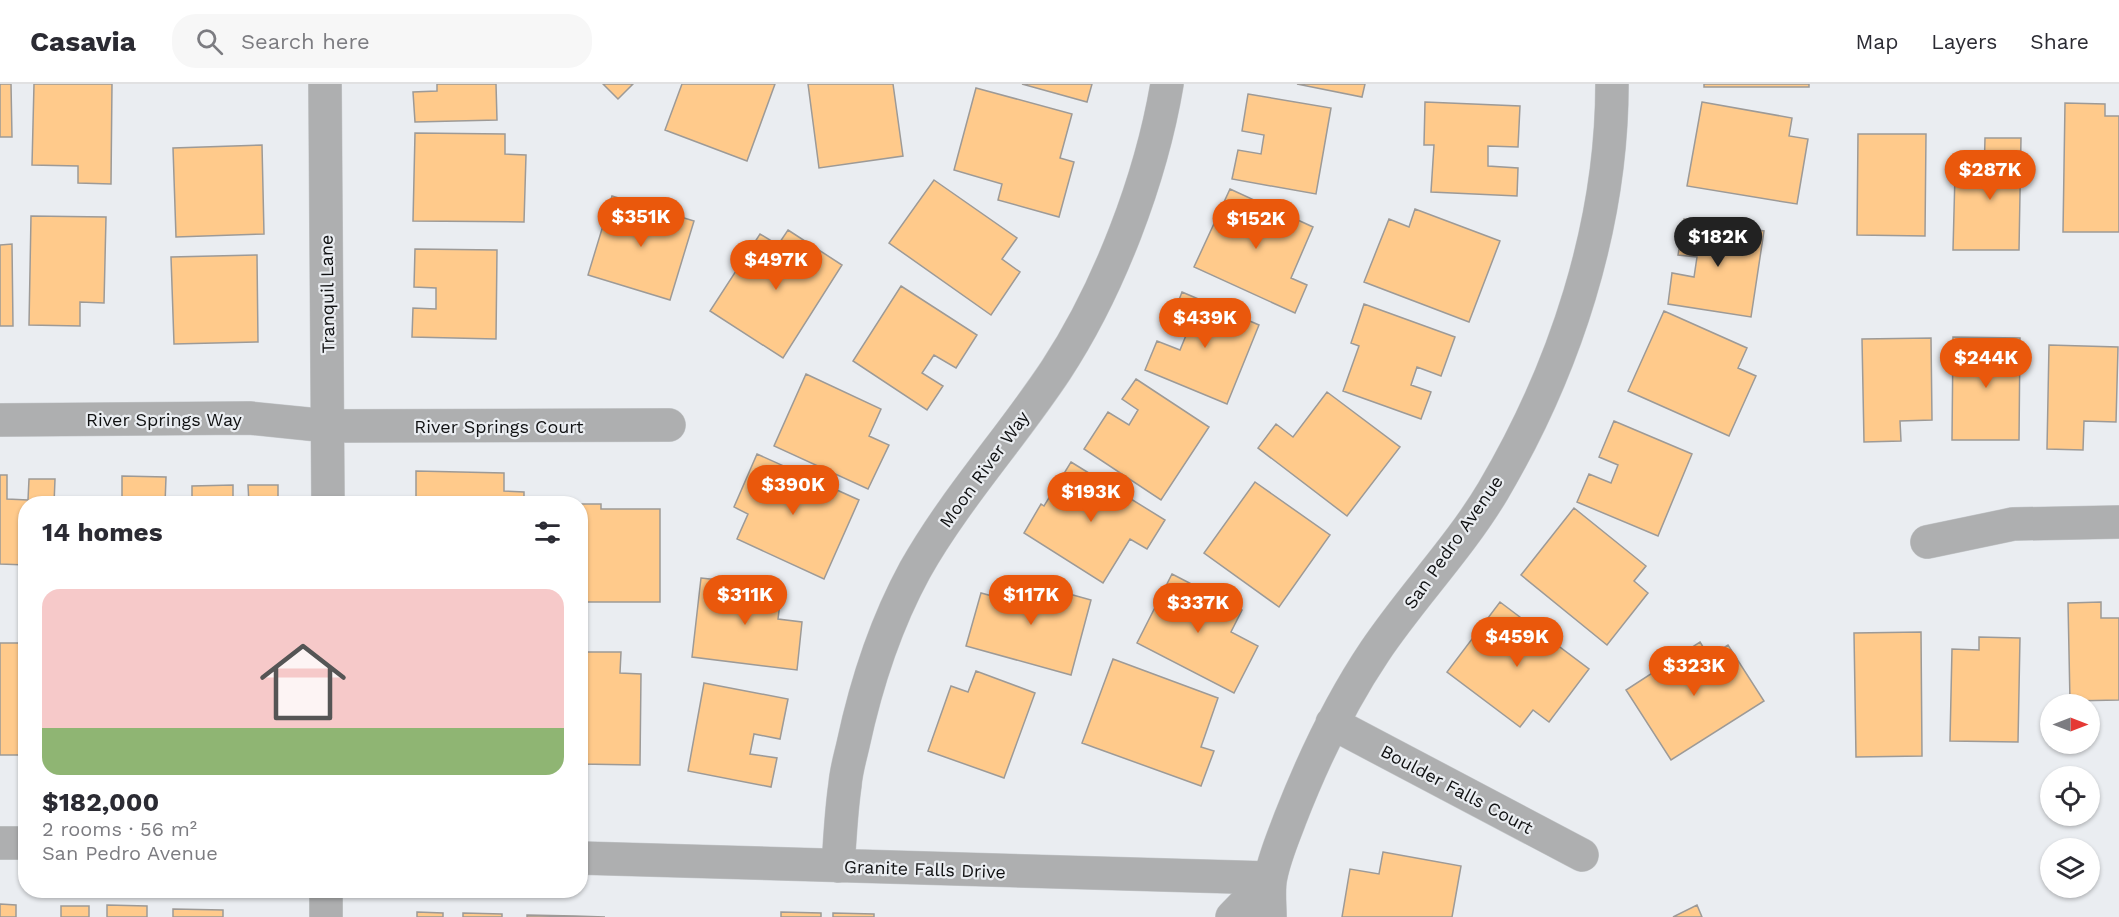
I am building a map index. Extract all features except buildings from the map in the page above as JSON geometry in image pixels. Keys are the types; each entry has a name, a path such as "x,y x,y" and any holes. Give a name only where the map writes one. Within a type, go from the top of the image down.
{"street":[{"name":"Tranquil Lane","path":"325,84 328,496"},
{"name":"Moon River Way","path":"838,866 845,784 863,696 886,632 915,571 950,513 1033,404 1085,321 1121,244 1149,165 1167,84"},
{"name":"San Pedro Avenue","path":"1270,917 1270,878 1308,773 1332,723 1375,651 1444,561 1492,492 1532,418 1564,340 1589,260 1605,177 1612,84"},
{"name":"River Springs Way","path":"0,420 249,418 328,426"},
{"name":"River Springs Court","path":"328,426 669,425"},
{"path":"1927,542 2013,524 2119,522"},
{"name":"Boulder Falls Court","path":"1332,723 1582,855"},
{"path":"0,843 18,843"},
{"name":"Granite Falls Drive","path":"588,858 1270,878"},
{"name":"San Pedro Avenue","path":"1232,917 1270,878"},
{"path":"326,898 326,917"}]}
